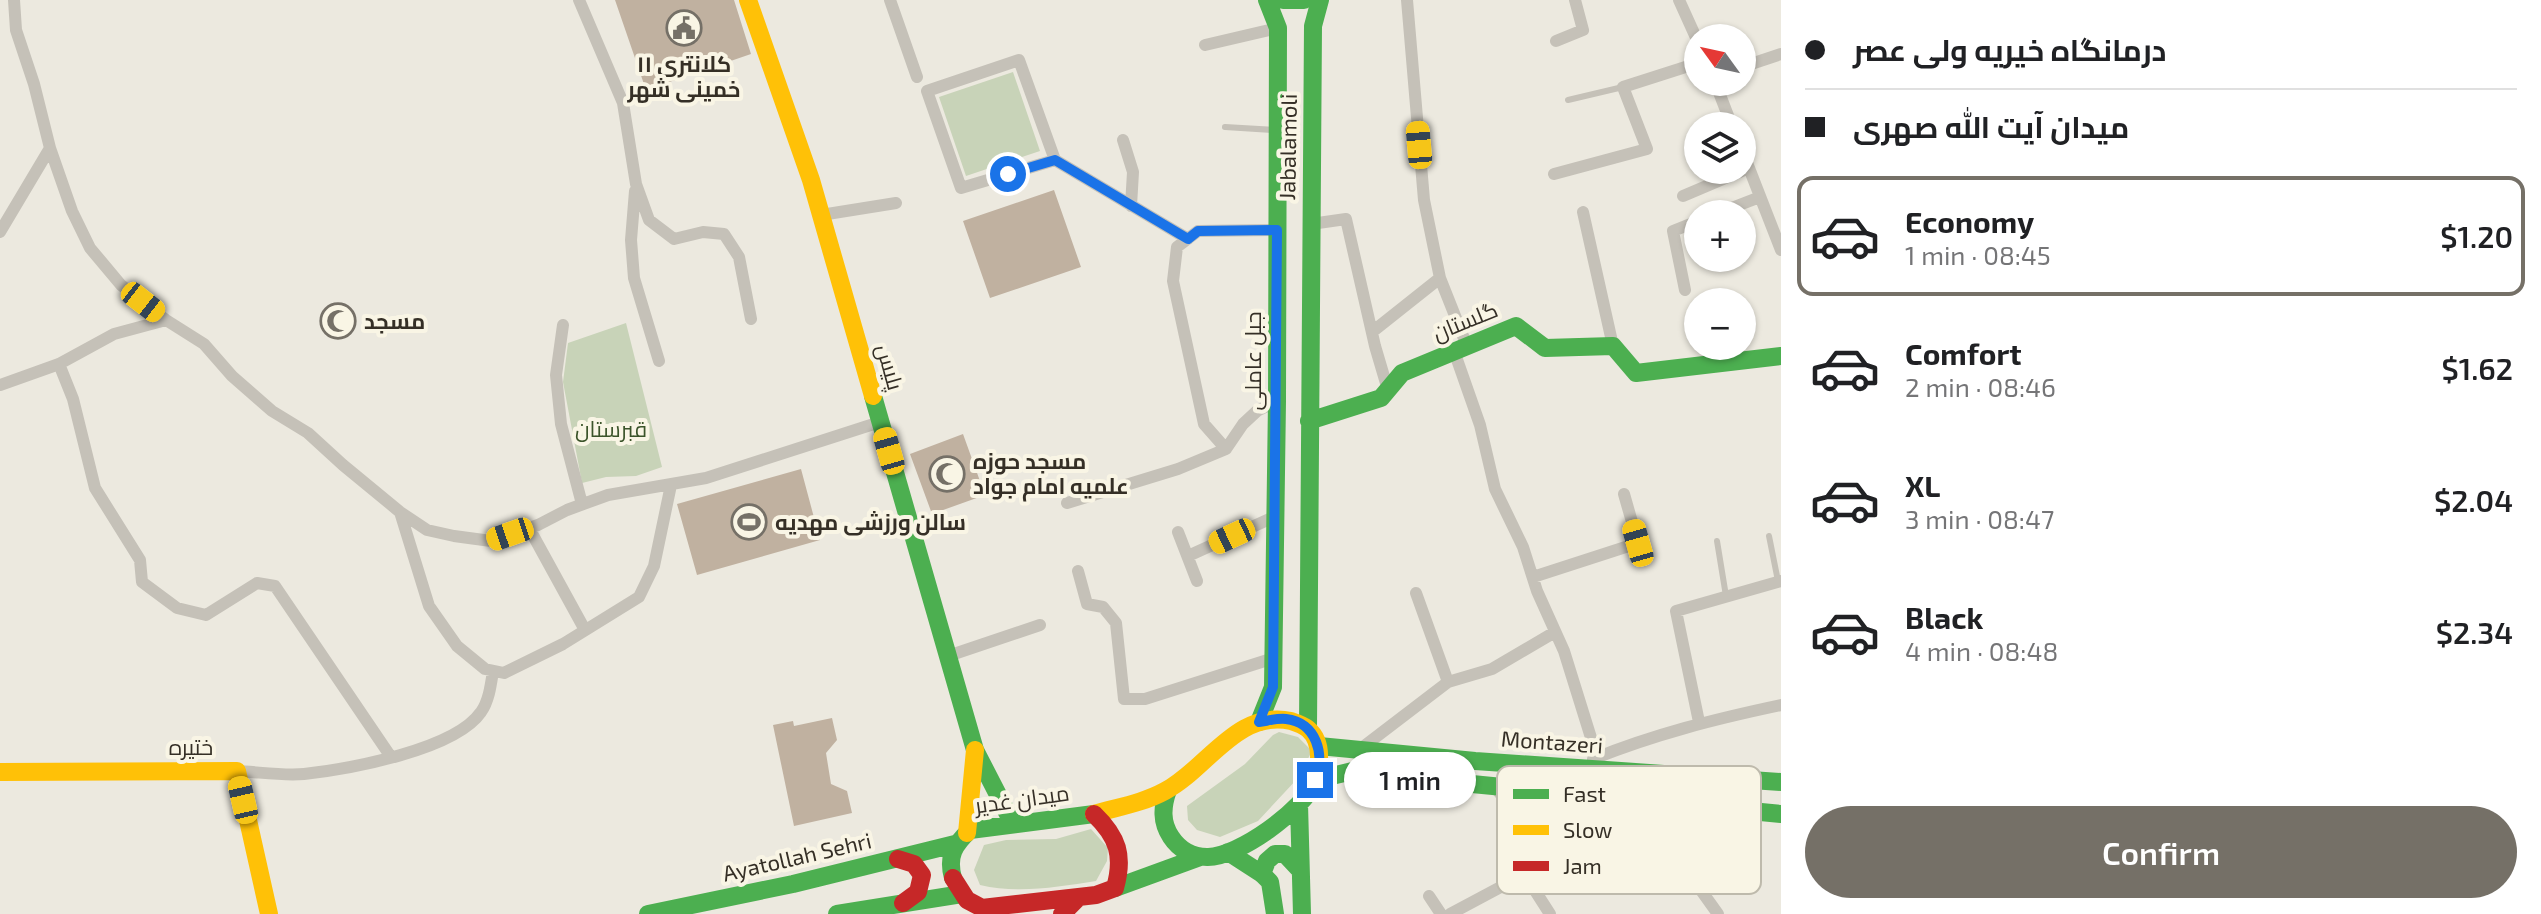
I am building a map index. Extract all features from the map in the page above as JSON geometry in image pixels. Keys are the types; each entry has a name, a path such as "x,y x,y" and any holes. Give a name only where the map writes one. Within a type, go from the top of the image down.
{"main road":[{"name":"پلیس","path":"748,0 821,215 975,750"},
{"name":"جبل عاملی","path":"1259,722 1273,687 1276,516 1278,32 1267,0"},
{"path":"1283,0 1304,0"},
{"name":"Jabalamoli","path":"1308,727 1313,26 1320,0"},
{"path":"1278,32 1300,30 1313,40"},
{"name":"گلستان","path":"1309,421 1381,398 1402,373 1516,326 1545,348 1613,346"},
{"path":"1613,346 1636,373 1781,356"},
{"path":"975,750 961,838 950,867 955,884 967,900 982,908 996,910 1096,895 1200,857 1221,856 1258,835 1307,797 1319,772 1319,746 1308,727 1287,719 1259,722 1230,738 1168,790 1094,814"},
{"name":"Montazeri","path":"1319,746 1559,766"},
{"path":"975,750 1013,824"},
{"path":"1315,780 1365,768 1495,786"},
{"name":"ختیره","path":"0,772 237,771 269,914"},
{"name":"Montazeri","path":"1761,781 1781,782"},
{"path":"1168,790 1161,817 1167,835 1181,848 1200,857"},
{"path":"1299,804 1302,914"},
{"path":"1761,812 1781,814"},
{"name":"میدان غدیر","path":"961,838 970,830 1094,814 1108,827 1121,850 1115,888"},
{"name":"Ayatollah Sehri","path":"648,914 898,859 961,838"},
{"path":"1228,852 1270,882 1275,914"},
{"path":"1262,874 1267,861 1275,854 1285,854 1300,870"},
{"path":"898,859 914,864 922,875 918,892 903,903"},
{"path":"837,914 962,894"},
{"path":"1062,914 1079,897"}],"street":[{"path":"14,0 16,30 50,148 72,211 90,248 121,285 166,320 204,344 232,376 272,411 308,433 400,512 427,530 491,541 608,495 706,478 880,422"},
{"path":"579,0 623,103 636,184 649,220 674,239 703,232 724,234 739,257 751,319"},
{"path":"890,0 917,77"},
{"path":"1407,0 1424,200 1440,278 1495,489 1523,547 1564,651 1597,757"},
{"path":"1556,41 1583,30 1575,0"},
{"path":"1679,0 1690,24"},
{"path":"1205,45 1278,32"},
{"path":"1756,62 1781,54"},
{"path":"1055,160 961,188 927,91 1019,60 1055,160 1188,239"},
{"path":"1554,174 1647,149 1623,87 1684,67"},
{"path":"1123,140 1133,172 1131,206"},
{"path":"0,232 50,148"},
{"path":"636,184 631,240 634,278 659,361"},
{"path":"1683,196 1711,184"},
{"path":"1755,184 1781,250"},
{"path":"1752,200 1760,197"},
{"path":"821,215 896,203"},
{"path":"1767,214 1781,211"},
{"path":"1583,212 1613,346"},
{"path":"1311,224 1346,219 1388,390"},
{"path":"1684,227 1673,231 1685,288"},
{"path":"1226,449 1204,424 1173,281 1177,247 1198,231 1277,230"},
{"path":"1372,332 1440,278"},
{"path":"0,385 59,364 114,334 166,320"},
{"path":"563,325 556,375 558,400 561,424 582,504"},
{"path":"59,364 73,399 95,488 140,560 142,582 177,608 206,615 257,583 275,586 391,757"},
{"path":"1067,503 1178,469 1226,449 1243,424 1257,411 1277,401"},
{"path":"400,512 429,606 457,646 485,669 504,673 639,597 654,566 671,485"},
{"path":"1533,577 1638,543 1624,494"},
{"path":"1188,556 1276,516"},
{"path":"529,528 585,630"},
{"path":"1178,532 1197,581"},
{"path":"1078,571 1087,604 1103,607 1116,623 1124,699 1145,699 1274,658"},
{"path":"1699,722 1676,611 1780,581"},
{"path":"1416,593 1448,682"},
{"path":"948,656 1040,625"},
{"path":"1359,750 1448,682 1492,669 1555,632"},
{"path":"237,771 302,774 424,749 464,729 481,712 490,690 493,671"},
{"path":"1574,766 1699,722 1781,705"},
{"path":"1450,914 1497,890"},
{"path":"1535,894 1545,913"},
{"path":"1704,894 1718,914"},
{"path":"1429,896 1441,914"}],"lane":[{"path":"1568,100 1623,87"},
{"path":"1225,127 1277,130"},
{"path":"1769,536 1780,581"},
{"path":"1717,541 1726,596"}],"green space":[{"path":"1013,72 1040,151 966,176 939,97"},
{"name":"قبرستان","path":"626,323 662,467 636,476 606,477 582,483 563,382 568,343"},
{"path":"1279,732 1298,737 1312,751 1298,778 1258,821 1220,837 1197,830 1188,820 1187,806 1245,764"},
{"path":"1091,829 1108,848 1107,861 1096,881 1023,889 980,885 974,870 984,845 1006,840 1056,839"}],"building":[{"name":"کلانتری ۱۱ خمینی شهر","path":"615,0 734,0 751,54 646,90"},
{"path":"1054,190 1081,267 990,298 963,221"},
{"name":"مسجد حوزه علمیه امام جواد","path":"963,434 985,495 932,514 910,454"},
{"name":"سالن ورزشی مهدیه","path":"801,469 820,540 697,575 677,504"},
{"path":"832,718 837,740 826,753 831,784 847,791 852,813 794,826 773,725 793,721 794,726"}],"traffic: fast":[{"path":"1259,722 1273,687 1277,401 1278,28 1267,0"},
{"path":"1283,0 1304,0"},
{"path":"1308,727 1313,26 1320,0"},
{"path":"1309,421 1381,398 1402,373 1516,326 1545,348 1613,346 1636,373 1781,356"},
{"path":"873,396 975,750 1013,824"},
{"path":"1319,746 1548,766"},
{"path":"1315,780 1365,768 1497,786"},
{"path":"1168,790 1164,814 1165,826 1171,837 1186,852 1207,857 1235,849 1268,830 1298,805 1315,781"},
{"path":"1761,781 1781,782"},
{"path":"1299,804 1302,914"},
{"path":"1761,812 1781,814"},
{"path":"953,878 953,851 970,830 1094,814"},
{"path":"648,914 793,884 955,844"},
{"path":"1228,852 1270,882 1275,914"},
{"path":"1262,874 1267,861 1275,854 1285,854 1300,870"},
{"path":"1115,888 1200,857"},
{"path":"837,914 962,894"}],"traffic: slow":[{"path":"748,0 811,180 873,396"},
{"path":"1094,814 1139,802 1165,791 1238,732 1272,720 1291,721 1313,734 1319,754 1315,781"},
{"path":"967,833 975,750"},
{"path":"0,772 237,771 269,914"}],"traffic: jam":[{"path":"953,878 967,900 982,908 1096,895 1115,888 1119,866 1117,848 1109,831 1094,814"},
{"path":"898,859 914,864 922,875 918,892 903,903"},
{"path":"1062,914 1079,897"}],"place":[{"name":"کلانتری ۱۱ خمینی شهر","path":"684,28"},
{"name":"مسجد","path":"338,321"},
{"name":"مسجد حوزه علمیه امام جواد","path":"947,474"},
{"name":"سالن ورزشی مهدیه","path":"749,522"}],"route":[{"path":"1008,174 1055,160 1188,239 1198,231 1277,230 1273,687 1259,722 1287,719 1308,727 1319,746 1319,772 1315,780"}]}
